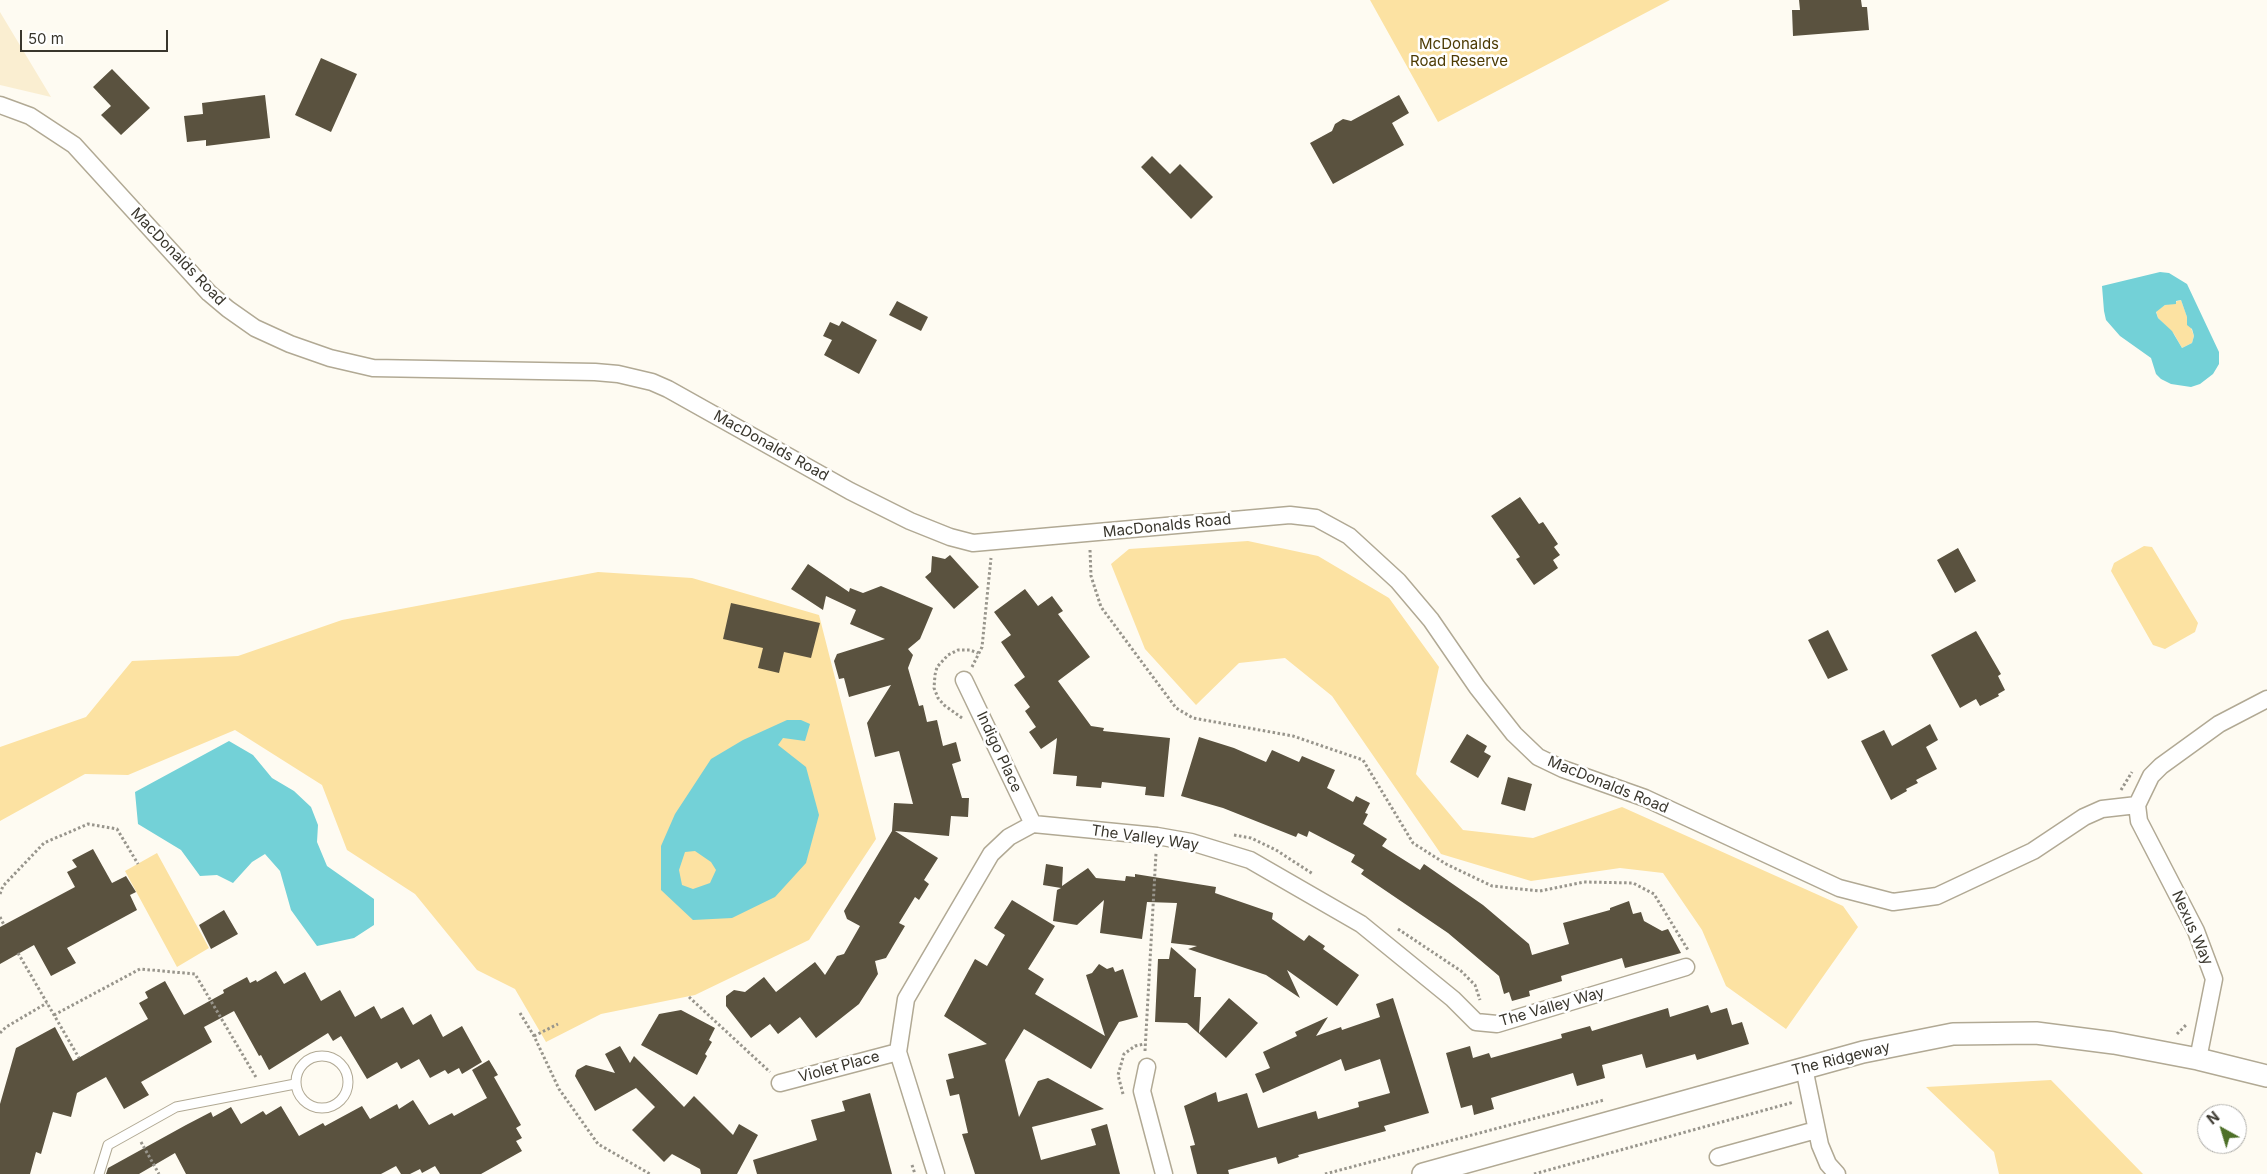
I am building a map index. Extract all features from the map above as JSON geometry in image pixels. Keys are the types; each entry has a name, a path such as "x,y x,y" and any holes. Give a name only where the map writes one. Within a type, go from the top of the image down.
{"street":[{"name":"MacDonalds Road","path":"0,105 30,116 74,145 209,293 255,328 290,344 330,358 373,368 595,372 635,378 668,389 850,491 910,521 950,537 972,543 1090,534 1290,514 1316,518 1333,526 1367,550 1415,598 1489,703 1514,734 1538,757 1563,769 1645,798 1839,888 1893,902 1937,896 2033,851 2084,817 2102,809 2136,805"},
{"name":"Indigo Place","path":"964,680 1032,824"},
{"path":"2136,805 2151,776 2161,766 2219,724 2267,699"},
{"name":"Nexus Way","path":"2136,805 2139,821 2196,931 2214,979 2198,1059"},
{"path":"936,1174 898,1052 906,999 991,854 1009,837 1032,824"},
{"name":"The Valley Way","path":"1032,824 1157,836 1191,842 1250,860 1361,924 1453,999 1476,1022 1497,1024 1686,967"},
{"name":"The Ridgeway","path":"1423,1174 1863,1052 1953,1034 2036,1033 2114,1043 2198,1059 2267,1076"},
{"name":"Violet Place","path":"780,1083 898,1052"},
{"path":"1147,1067 1142,1091 1164,1174"},
{"path":"1804,1068 1816,1130 1828,1164 1836,1174"},
{"path":"1718,1157 1816,1130"}],"lane":[{"path":"322,1056 338,1062 348,1076 346,1093 334,1106 326,1108 309,1105 297,1093 295,1084 300,1068 306,1061 322,1056"},
{"path":"98,1174 108,1145 176,1107 295,1084"}],"path":[{"path":"1090,534 1091,576 1101,607 1176,708 1192,718 1293,736 1363,760 1413,843 1446,864 1492,886 1540,891 1584,882 1633,883 1654,894 1659,901 1688,948 1694,963 1686,967"},
{"path":"964,680 982,647 993,542"},
{"path":"966,723 938,698 934,688 935,675 937,667 948,654 958,650 970,650 978,654"},
{"path":"0,894 3,886 44,843 88,824 117,829 138,864"},
{"path":"1147,1067 1144,1042 1157,836"},
{"path":"0,916 4,925"},
{"path":"18,953 79,1058"},
{"path":"54,1015 140,969 195,974 263,1089"},
{"path":"690,996 780,1083"},
{"path":"0,1032 47,1003"},
{"path":"520,1013 534,1036 559,1089 598,1144 650,1174"},
{"path":"2170,1033 2179,1034 2187,1023"},
{"path":"534,1036 558,1024"},
{"path":"1534,1174 1810,1098"},
{"path":"1325,1174 1610,1099"},
{"path":"134,1131 159,1174"},
{"path":"910,1156 915,1174"}],"shaded area":[{"path":"0,12 51,97 0,85"}],"green space":[{"name":"McDonalds Road Reserve","path":"1370,0 1670,0 1438,122"},
{"path":"2181,300 2194,336 2192,343 2182,348 2174,334 2158,318 2156,311 2165,305"},
{"path":"1248,541 1318,556 1389,598 1439,667 1416,774 1463,830 1533,838 1622,807 1843,906 1858,927 1786,1029 1726,986 1702,930 1663,873 1620,868 1531,881 1441,854 1332,696 1285,658 1239,663 1196,705 1145,649 1111,564 1129,549"},
{"path":"2144,546 2152,547 2198,623 2195,632 2165,649 2153,645 2111,571 2114,563"},
{"path":"598,572 692,578 819,615 876,839 809,940 695,995 601,1014 546,1042 515,989 477,970 415,894 347,850 322,785 235,730 128,775 85,774 0,821 0,747 86,717 132,661 238,656 342,620"},
{"path":"157,853 209,948 177,967 125,871"},
{"path":"2051,1080 2143,1174 1999,1174 1994,1152 1926,1087"}],"water":[{"path":"2160,272 2169,273 2187,284 2219,352 2219,364 2213,374 2200,384 2191,387 2171,384 2161,379 2156,374 2151,358 2120,336 2106,320 2102,286","holes":["2181,300 2187,317 2187,325 2192,329 2194,336 2192,343 2182,348 2172,331 2158,318 2156,312 2165,305 2176,304 2176,301"]},
{"path":"787,720 801,720 810,724 805,741 783,738 778,745 806,767 819,815 806,863 775,897 732,918 693,920 661,890 661,846 675,814 711,759 743,740","holes":["695,851 711,862 716,870 710,883 693,889 682,885 679,870 685,852"]},
{"path":"229,741 253,755 272,778 294,791 311,807 318,825 317,842 327,866 374,899 374,925 354,938 317,946 291,910 280,871 265,854 252,862 233,883 217,875 200,876 181,850 138,824 135,792"}],"building":[{"path":"1799,0 1861,0 1862,7 1867,7 1869,30 1793,36 1792,10 1800,10"},
{"path":"321,58 357,74 331,132 295,115"},
{"path":"112,69 150,108 121,135 101,115 111,106 93,87"},
{"path":"265,95 270,138 206,146 206,140 187,142 184,116 203,114 202,103"},
{"path":"1399,95 1409,113 1392,123 1404,145 1333,184 1310,143 1332,131 1335,124 1343,119 1351,121"},
{"path":"1152,156 1170,174 1180,164 1213,197 1191,219 1141,167"},
{"path":"897,301 928,317 921,331 889,315"},
{"path":"842,321 877,340 859,374 824,355 832,340 823,336 830,322 839,326"},
{"path":"1520,497 1539,524 1543,522 1558,544 1554,547 1560,555 1553,560 1558,568 1534,585 1516,559 1520,557 1491,516"},
{"path":"1958,548 1976,581 1955,593 1937,560"},
{"path":"950,555 979,587 954,609 925,577 931,572 932,556 945,559"},
{"path":"808,564 849,592 850,588 863,593 881,586 933,608 920,639 908,649 913,655 908,668 919,706 923,705 927,722 937,720 943,746 956,742 961,761 952,764 962,798 969,798 968,817 951,816 949,836 895,831 938,858 924,880 929,884 919,900 915,897 899,923 905,926 886,958 875,961 878,974 859,1004 816,1038 800,1017 778,1034 770,1024 751,1038 726,1006 726,996 734,990 745,992 764,977 776,992 815,962 825,975 837,956 844,954 860,926 847,919 844,911 892,831 894,803 913,804 899,751 875,757 867,723 891,685 849,697 844,678 839,679 834,661 837,654 885,639 850,624 856,610 826,596 823,610 791,589"},
{"path":"1025,589 1038,606 1052,596 1063,611 1058,614 1090,657 1058,681 1091,726 1104,728 1103,731 1170,738 1164,797 1145,795 1146,787 1102,782 1101,788 1076,786 1077,776 1053,774 1057,738 1041,749 1029,732 1036,727 1025,711 1030,707 1014,685 1025,677 1001,642 1011,635 994,612"},
{"path":"731,603 820,623 811,658 784,652 779,673 758,668 763,648 723,639"},
{"path":"1828,630 1848,670 1828,679 1808,640"},
{"path":"1976,631 2001,674 1998,676 2005,690 1998,694 1999,696 1980,706 1976,699 1960,708 1931,655"},
{"path":"1930,724 1938,740 1926,747 1937,769 1916,780 1918,783 1891,800 1861,741 1884,730 1892,746"},
{"path":"1467,734 1487,746 1484,752 1491,756 1478,778 1450,762"},
{"path":"1199,737 1234,748 1266,762 1272,750 1299,762 1302,756 1335,770 1327,788 1353,802 1356,796 1370,803 1365,813 1368,814 1363,824 1387,839 1382,846 1420,870 1424,864 1483,905 1529,944 1532,955 1569,944 1563,923 1610,910 1610,908 1629,901 1633,914 1641,912 1644,921 1662,931 1668,929 1681,953 1625,968 1622,958 1561,976 1562,981 1529,991 1530,996 1512,1001 1509,992 1504,994 1499,976 1448,933 1361,874 1364,870 1351,862 1355,855 1309,831 1307,837 1298,833 1296,837 1223,808 1181,796"},
{"path":"1508,777 1532,784 1525,811 1501,804"},
{"path":"93,849 112,883 126,876 136,892 130,895 137,910 67,948 76,963 51,976 34,945 0,964 0,927 75,887 67,872 77,867 72,860"},
{"path":"1046,864 1063,867 1062,886 1088,868 1096,878 1125,881 1126,876 1135,877 1135,874 1216,887 1215,893 1273,913 1272,919 1304,941 1309,935 1325,946 1323,949 1359,975 1337,1006 1287,970 1300,998 1266,975 1188,949 1197,946 1171,943 1177,903 1147,902 1142,939 1100,933 1104,900 1077,925 1053,921 1057,890 1061,888 1043,885"},
{"path":"1012,900 1055,926 1028,969 1044,979 1035,994 1105,1036 1086,975 1092,973 1099,964 1107,969 1113,967 1115,972 1123,969 1138,1017 1119,1022 1091,1069 1024,1029 1005,1060 1019,1117 1038,1081 1048,1078 1104,1109 1032,1127 1041,1160 1096,1145 1091,1129 1107,1124 1120,1174 975,1174 962,1134 968,1133 959,1094 950,1096 946,1080 954,1078 948,1054 987,1044 944,1016 975,959 987,966 1005,935 994,928"},
{"path":"224,910 238,934 211,949 199,925"},
{"path":"1171,947 1196,969 1194,997 1201,997 1199,1033 1229,998 1258,1023 1226,1058 1187,1023 1155,1022 1158,959 1169,959"},
{"path":"276,971 284,984 305,972 321,1001 340,990 355,1017 374,1006 381,1019 403,1007 413,1025 431,1014 443,1037 462,1026 482,1062 462,1074 459,1068 448,1074 445,1070 430,1078 419,1059 401,1069 397,1062 367,1079 341,1036 333,1041 328,1033 269,1070 234,1011 204,1027 212,1042 141,1082 149,1095 124,1109 106,1077 77,1093 71,1117 53,1112 41,1154 36,1152 30,1174 0,1174 0,1104 16,1048 55,1027 73,1061 148,1019 139,1003 148,998 145,992 165,981 184,1015 224,993 223,990 247,977 250,983 256,980 257,982"},
{"path":"1393,998 1429,1113 1384,1126 1386,1131 1298,1155 1299,1157 1278,1164 1276,1157 1228,1170 1229,1174 1197,1174 1190,1146 1195,1145 1184,1106 1216,1092 1218,1102 1247,1093 1258,1128 1316,1111 1318,1119 1359,1107 1358,1102 1390,1093 1380,1059 1345,1071 1341,1059 1263,1093 1255,1074 1270,1068 1263,1052 1297,1036 1295,1032 1328,1017 1316,1036 1341,1027 1342,1030 1380,1017 1376,1004"},
{"path":"1708,1005 1711,1013 1727,1008 1732,1025 1742,1022 1749,1044 1697,1060 1695,1054 1646,1068 1642,1054 1602,1065 1605,1078 1577,1086 1573,1073 1491,1098 1494,1109 1474,1115 1472,1105 1461,1108 1446,1053 1470,1046 1473,1058 1489,1053 1491,1058 1562,1038 1561,1034 1590,1026 1592,1031 1668,1008 1670,1017"},
{"path":"681,1010 715,1028 709,1040 712,1042 705,1054 707,1056 697,1075 641,1045 659,1014"},
{"path":"620,1046 630,1063 634,1056 684,1107 694,1096 733,1135 739,1124 758,1135 737,1174 701,1174 700,1169 672,1154 664,1162 632,1130 655,1107 636,1088 595,1111 575,1076 577,1070 586,1065 615,1073 605,1054"},
{"path":"489,1060 498,1075 494,1077 521,1125 516,1128 522,1138 516,1141 522,1151 481,1174 440,1174 435,1166 422,1173 420,1169 410,1174 401,1174 396,1166 381,1174 186,1174 175,1153 139,1174 106,1174 108,1168 186,1125 211,1112 213,1117 231,1107 241,1124 263,1111 266,1115 281,1106 299,1136 323,1123 325,1126 362,1106 370,1119 397,1104 399,1109 413,1100 429,1125 452,1113 454,1116 487,1098 472,1070"},
{"path":"870,1093 892,1174 757,1174 753,1160 817,1140 811,1120 845,1111 842,1101"}]}
